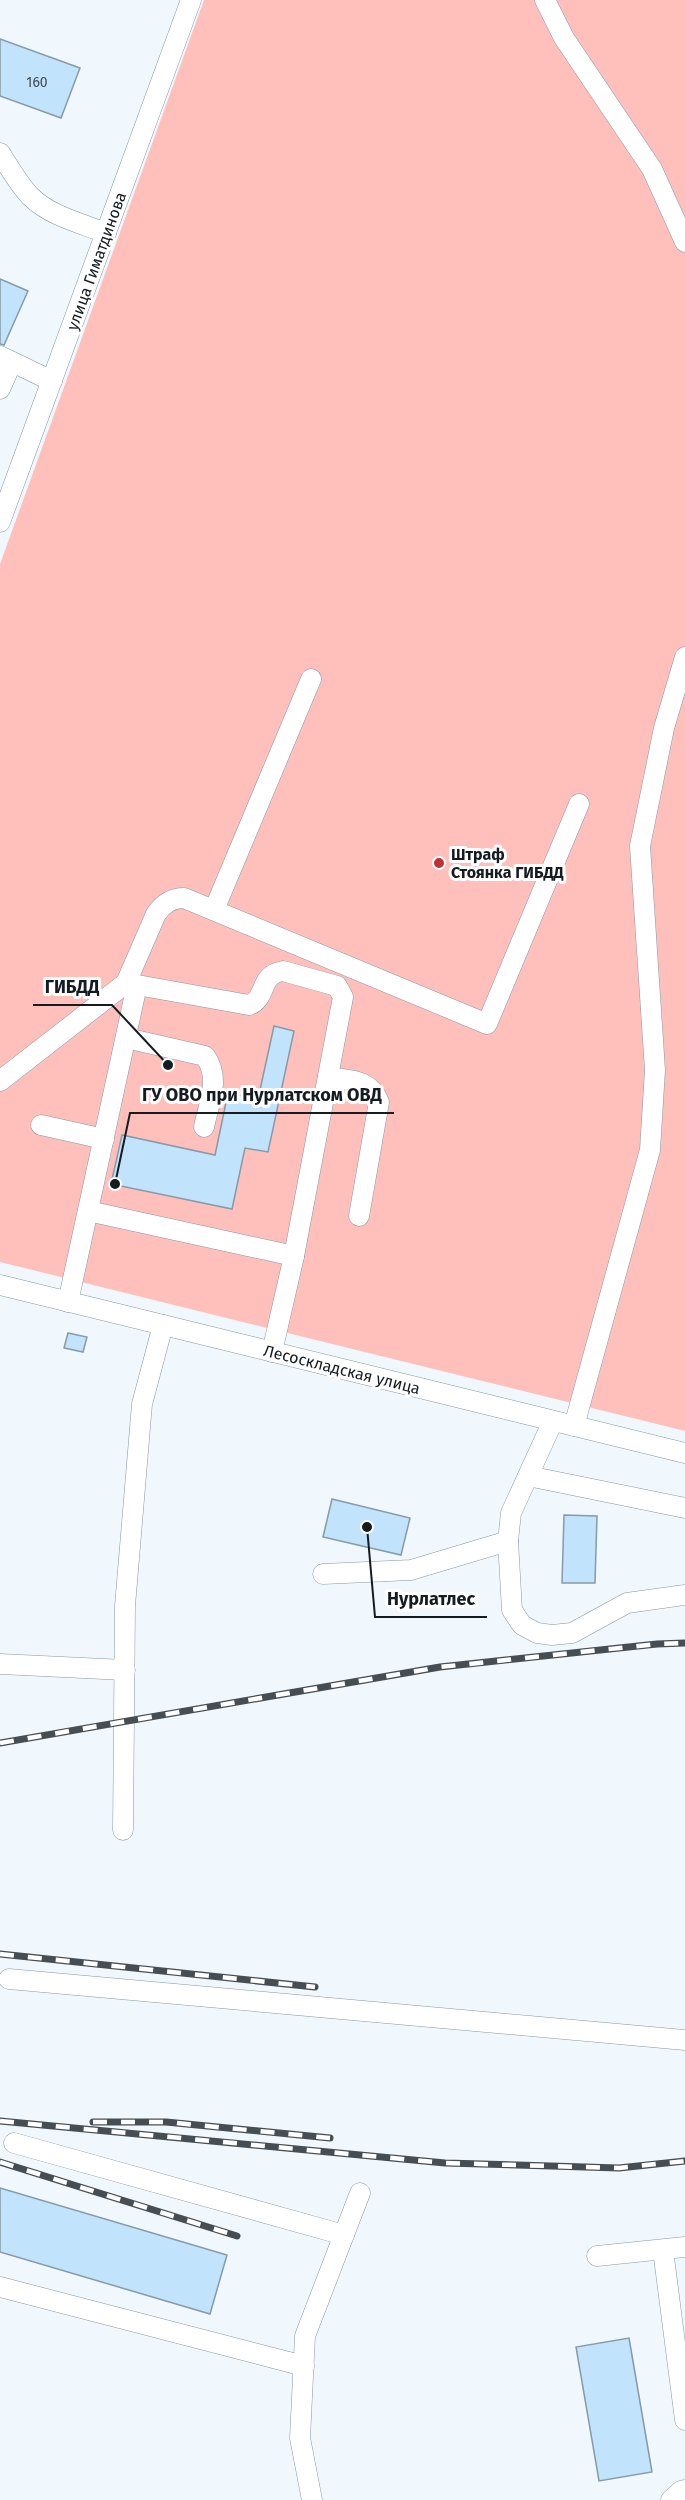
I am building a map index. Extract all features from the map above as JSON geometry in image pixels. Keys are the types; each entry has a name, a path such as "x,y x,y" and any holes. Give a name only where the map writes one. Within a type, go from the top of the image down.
{"street":[{"name":"улица Гиматдинова","path":"0,522 191,0"},
{"path":"545,0 564,38 652,169 685,242"},
{"path":"0,153 22,186 42,206 52,213 106,233"},
{"path":"0,389 6,359 52,381"},
{"path":"573,1426 650,1150 655,1070 640,846 664,728 685,657"},
{"path":"214,910 311,679"},
{"path":"68,1302 126,1038 132,984 156,914 162,906 170,900 184,898 487,1024 579,804"},
{"path":"0,1081 132,984 249,1005 259,998 265,981 278,972 284,971 337,986 343,997 294,1256 272,1352"},
{"path":"126,1038 205,1056 213,1067 214,1078 204,1127"},
{"path":"328,1077 367,1084 375,1092 379,1102 359,1216"},
{"path":"41,1125 104,1138"},
{"path":"88,1211 294,1256"},
{"name":"Лесоскладская улица","path":"0,1286 685,1453"},
{"path":"123,1830 125,1606 142,1404 163,1325"},
{"path":"553,1421 512,1514 508,1541 512,1610 522,1625 537,1634 572,1633 627,1603 685,1595"},
{"path":"528,1476 685,1508"},
{"path":"323,1574 411,1570 508,1541"},
{"path":"0,1664 124,1670"},
{"path":"9,1979 685,2040"},
{"path":"14,2143 344,2235"},
{"path":"312,2500 300,2439 305,2336 360,2193"},
{"path":"597,2256 685,2247"},
{"path":"663,2250 685,2420"},
{"path":"0,2287 304,2366"},
{"path":"671,2500 685,2490"}],"shaded area":[{"path":"204,0 685,0 685,1431 0,1262 0,564"}],"building":[{"path":"0,39 80,68 61,118 0,96"},
{"path":"0,279 28,291 4,345 0,344"},
{"path":"274,1026 294,1031 268,1152 245,1148 232,1209 111,1184 122,1135 215,1155 228,1093 258,1099"},
{"path":"68,1333 87,1337 83,1352 64,1348"},
{"path":"332,1499 410,1518 401,1555 323,1537"},
{"path":"564,1515 597,1516 595,1583 562,1583"},
{"path":"0,2188 227,2255 210,2314 0,2252"},
{"path":"629,2338 652,2472 599,2481 576,2347"}],"railway":[{"path":"0,1743 440,1667 685,1643"},
{"path":"0,1954 315,1987"},
{"path":"0,2121 445,2163 619,2168 685,2161"},
{"path":"93,2122 166,2122 330,2138"},
{"path":"0,2162 237,2236"}],"place":[{"name":"Штраф Стоянка ГИБДД","path":"439,863"},
{"name":"ГИБДД","path":"168,1065"},
{"name":"ГУ ОВО при Нурлатском ОВД","path":"115,1184"},
{"name":"Нурлатлес","path":"367,1527"}]}
